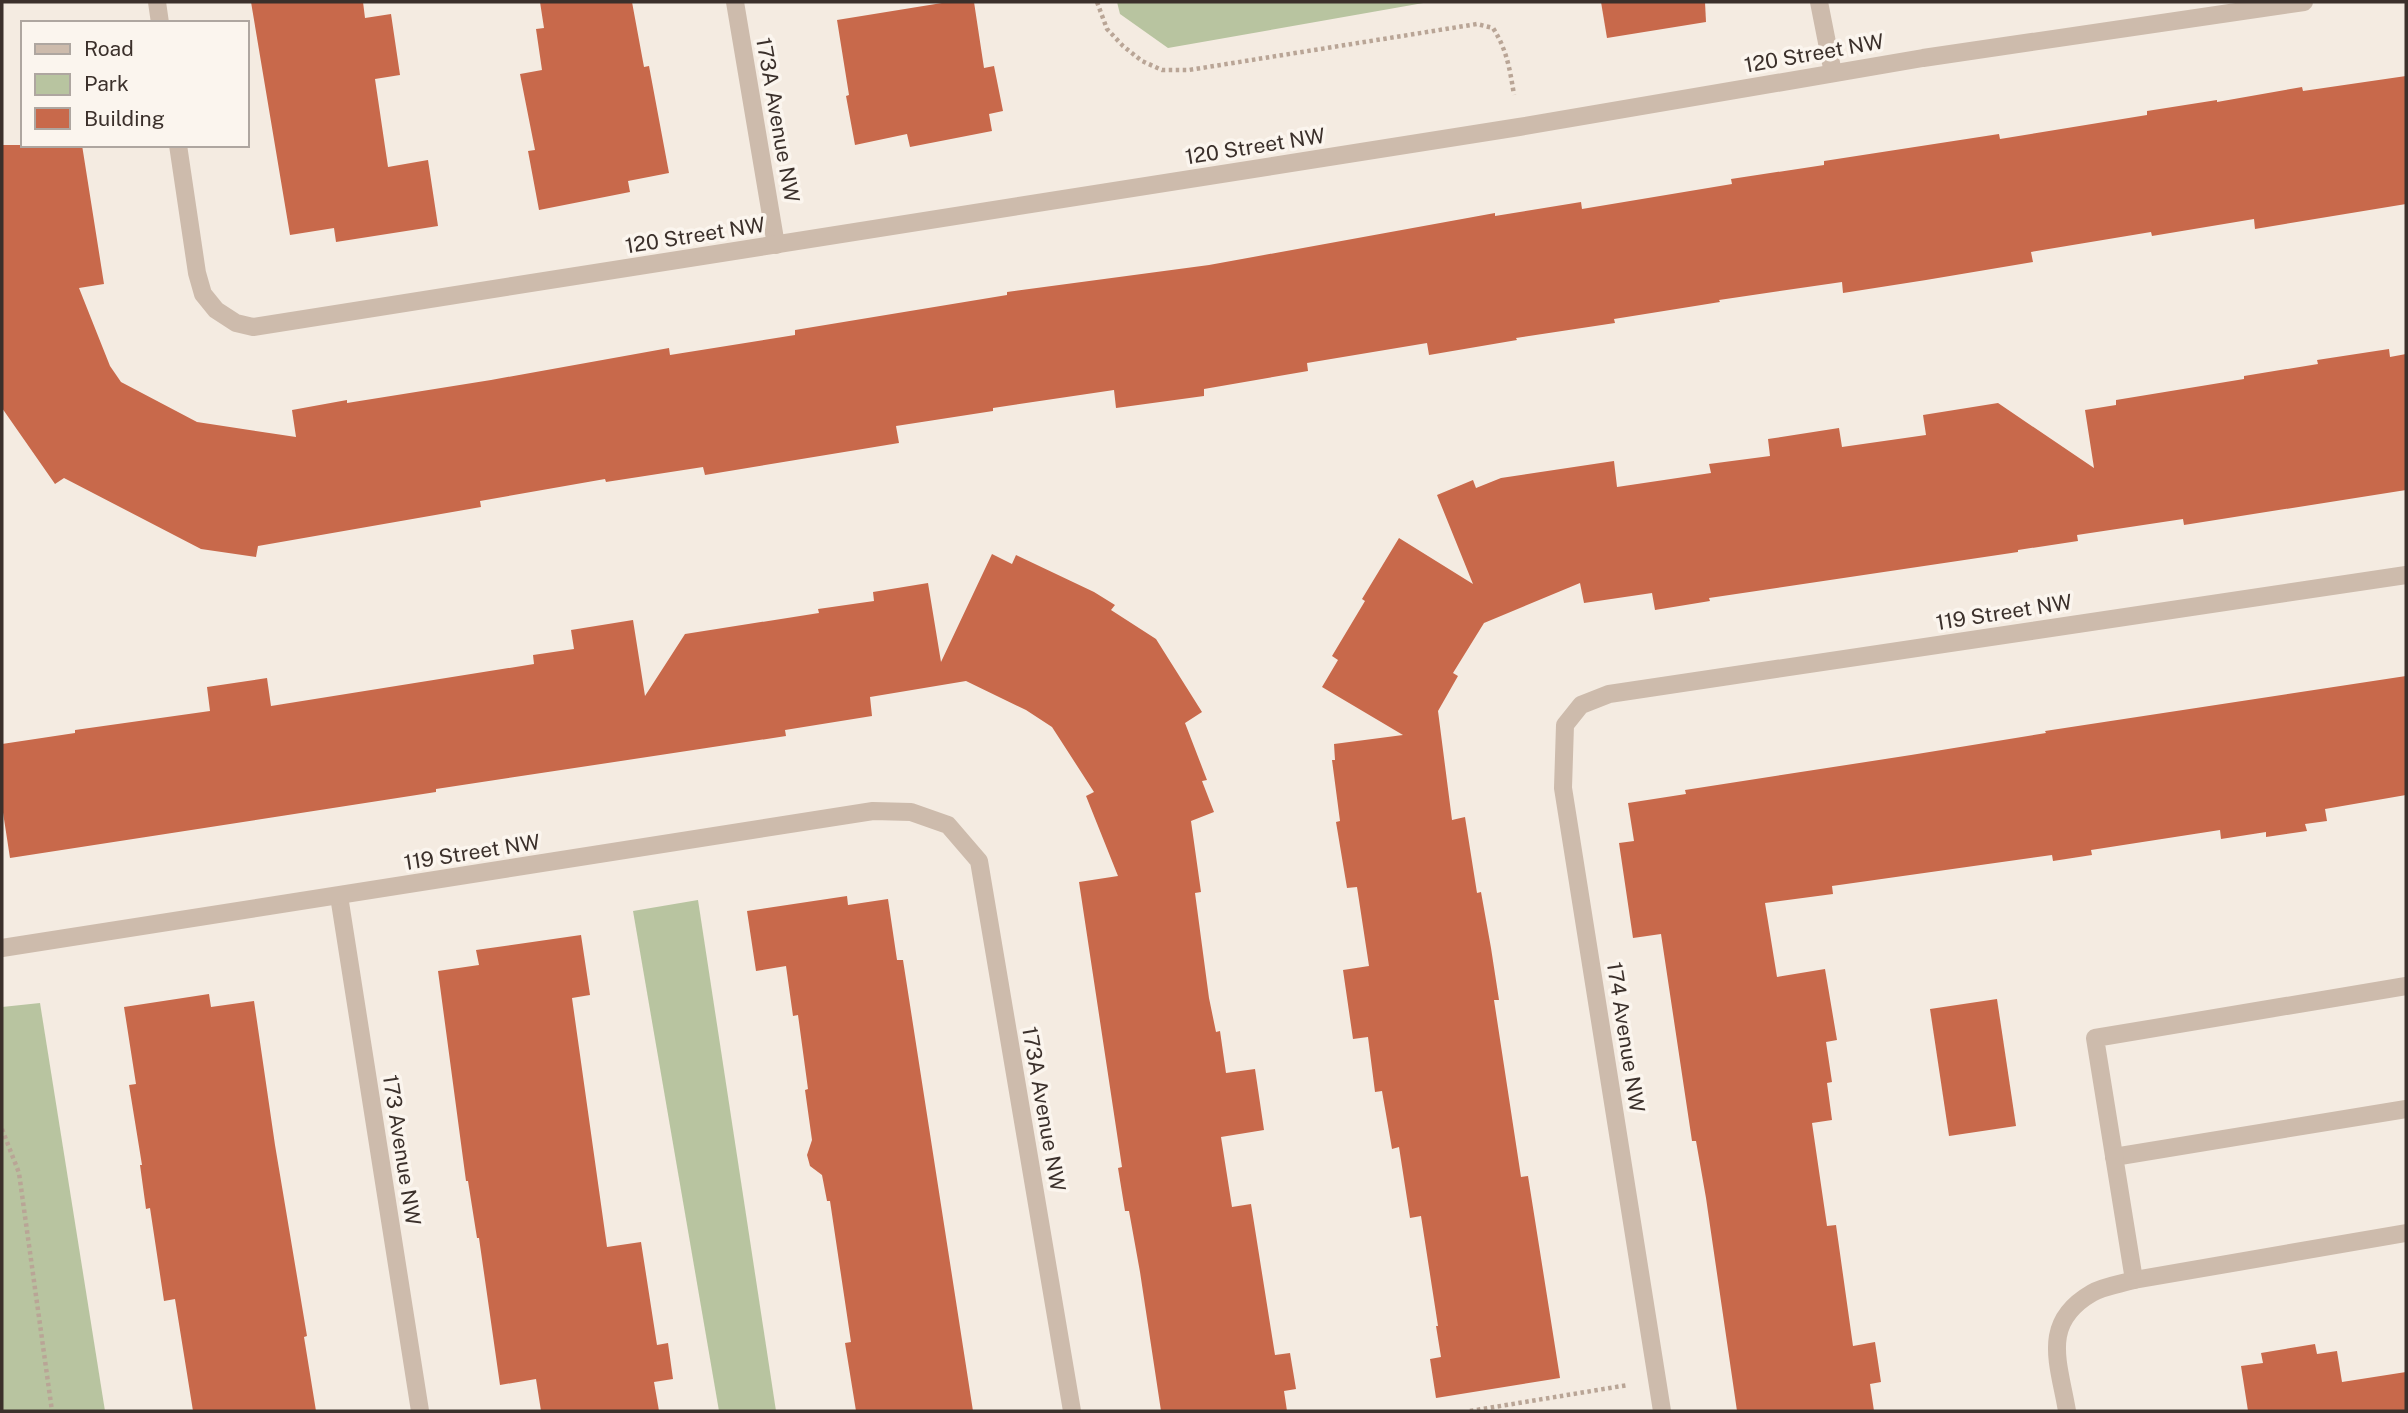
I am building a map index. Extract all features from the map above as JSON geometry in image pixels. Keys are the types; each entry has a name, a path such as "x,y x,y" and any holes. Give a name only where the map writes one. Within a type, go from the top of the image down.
{"street":[{"path":"157,2 160,21"},
{"name":"173A Avenue NW","path":"735,2 776,245"},
{"path":"1819,2 1833,73"},
{"name":"120 Street NW","path":"178,147 197,273 203,294 216,310 236,323 260,327 1519,127 1833,73 2304,2"},
{"name":"119 Street NW","path":"1609,694 2406,575"},
{"name":"174 Avenue NW","path":"1609,694 1581,705 1565,725 1563,788 1662,1411"},
{"name":"119 Street NW","path":"2,948 873,811 911,812 948,825"},
{"name":"173A Avenue NW","path":"948,825 979,861 1072,1411"},
{"name":"173 Avenue NW","path":"339,896 420,1411"},
{"path":"2134,1280 2095,1038 2406,986"},
{"path":"2113,1157 2406,1109"},
{"path":"2067,1411 2056,1346 2059,1327 2068,1310 2094,1292 2134,1280 2406,1233"}],"path":[{"path":"1097,2 1107,29 1115,38 1142,61 1162,70 1189,70 1477,24 1493,28 1509,59 1519,127"},
{"path":"2,1129 19,1173 52,1411"},
{"path":"1469,1411 1657,1380"}],"green space":[{"path":"1117,2 1429,2 1168,48 1120,14"},
{"path":"698,900 776,1411 719,1411 633,911"},
{"path":"40,1003 105,1411 2,1411 2,1007"}],"building":[{"path":"251,2 363,2 365,18 391,14 400,75 375,79 388,167 428,160 438,226 336,242 334,228 290,235"},
{"path":"540,2 632,2 644,67 649,66 669,173 628,181 630,192 539,210 528,151 535,150 520,74 542,70 536,29 544,28"},
{"path":"948,2 974,2 984,68 994,66 1003,111 989,114 992,131 910,147 907,134 855,145 837,20"},
{"path":"1601,2 1705,2 1706,22 1607,38"},
{"path":"2406,76 2406,204 2255,229 2254,219 2152,236 2151,232 2031,252 2033,262 1843,293 1842,282 1719,300 1720,302 1614,319 1615,323 1429,355 1427,343 1307,363 1308,371 1204,389 1204,396 1116,408 1114,390 993,408 993,411 896,426 899,443 705,475 703,467 606,482 605,479 480,501 481,507 258,546 256,557 201,549 64,478 55,484 2,408 2,145 82,147 104,284 79,288 110,366 121,382 197,422 296,437 292,410 347,400 347,403 491,380 669,348 670,355 795,335 795,330 1007,295 1007,292 1209,265 1495,213 1495,216 1581,202 1582,209 1732,184 1731,179 1824,165 1824,161 1999,134 2000,139 2147,115 2147,111 2302,87 2303,91"},
{"path":"2389,349 2390,357 2406,354 2406,490 2184,525 2183,519 2077,535 2078,541 2018,552 1709,598 1710,601 1655,610 1652,593 1584,603 1580,583 1484,623 1453,673 1458,676 1438,711 1452,820 1465,817 1477,893 1481,892 1499,1000 1494,1000 1521,1177 1528,1176 1560,1378 1436,1398 1430,1359 1441,1357 1421,1216 1410,1218 1399,1147 1392,1149 1382,1091 1375,1092 1368,1037 1353,1039 1343,970 1369,966 1357,887 1347,888 1336,822 1340,821 1332,760 1335,760 1334,744 1403,735 1322,687 1338,660 1332,656 1399,538 1473,584 1437,495 1473,480 1476,488 1501,478 1614,461 1617,487 1711,473 1709,464 1770,456 1768,439 1839,428 1842,447 1926,435 1923,415 1998,403 2094,468 2085,410 2116,405 2116,400 2244,379 2244,376 2318,364 2317,360"},
{"path":"992,554 1012,564 1016,555 1094,592 1115,605 1111,610 1156,639 1202,712 1185,723 1207,780 1202,781 1214,812 1191,821 1201,892 1195,893 1209,998 1216,1032 1220,1031 1226,1073 1255,1069 1264,1130 1221,1137 1232,1207 1251,1204 1275,1355 1290,1353 1296,1389 1284,1391 1287,1411 1161,1411 1140,1272 1118,1168 1122,1167 1079,882 1118,876 1086,796 1094,792 1052,727 1026,710 966,681 870,697 872,716 785,730 786,736 10,858 2,806 2,744 75,733 75,730 210,711 207,687 267,678 271,706 534,664 533,655 574,649 571,630 633,620 645,696 685,634 819,613 818,609 874,601 873,592 928,583 941,662"},
{"path":"2406,676 2406,795 2325,809 2327,821 2305,824 2307,831 2266,837 2266,832 2221,839 2220,830 2091,850 2092,855 2053,861 2052,855 1832,886 1833,894 1765,903 1777,977 1825,969 1837,1040 1826,1042 1832,1082 1827,1083 1832,1120 1812,1123 1827,1226 1836,1225 1853,1346 1875,1342 1881,1382 1870,1384 1874,1411 1737,1411 1706,1198 1696,1141 1692,1141 1661,934 1633,938 1619,843 1634,841 1628,803 1686,794 1685,790 2046,733 2045,731"},
{"path":"847,896 848,905 888,899 897,960 903,960 973,1411 856,1411 845,1343 851,1342 830,1201 827,1201 822,1175 810,1166 807,1155 812,1140 798,1015 793,1016 786,966 756,971 747,911"},
{"path":"581,935 590,995 572,998 607,1247 641,1242 657,1345 668,1343 673,1379 654,1382 659,1411 541,1411 536,1379 500,1385 479,1238 466,1181 438,971 479,965 476,950"},
{"path":"209,994 211,1007 254,1001 307,1336 304,1337 316,1411 193,1411 175,1299 164,1301 150,1208 146,1209 129,1085 136,1084 124,1007"},
{"path":"1997,999 2016,1126 1949,1136 1930,1009"},
{"path":"2315,1344 2317,1354 2337,1351 2342,1382 2406,1372 2406,1411 2248,1411 2241,1366 2263,1363 2261,1353"}]}
